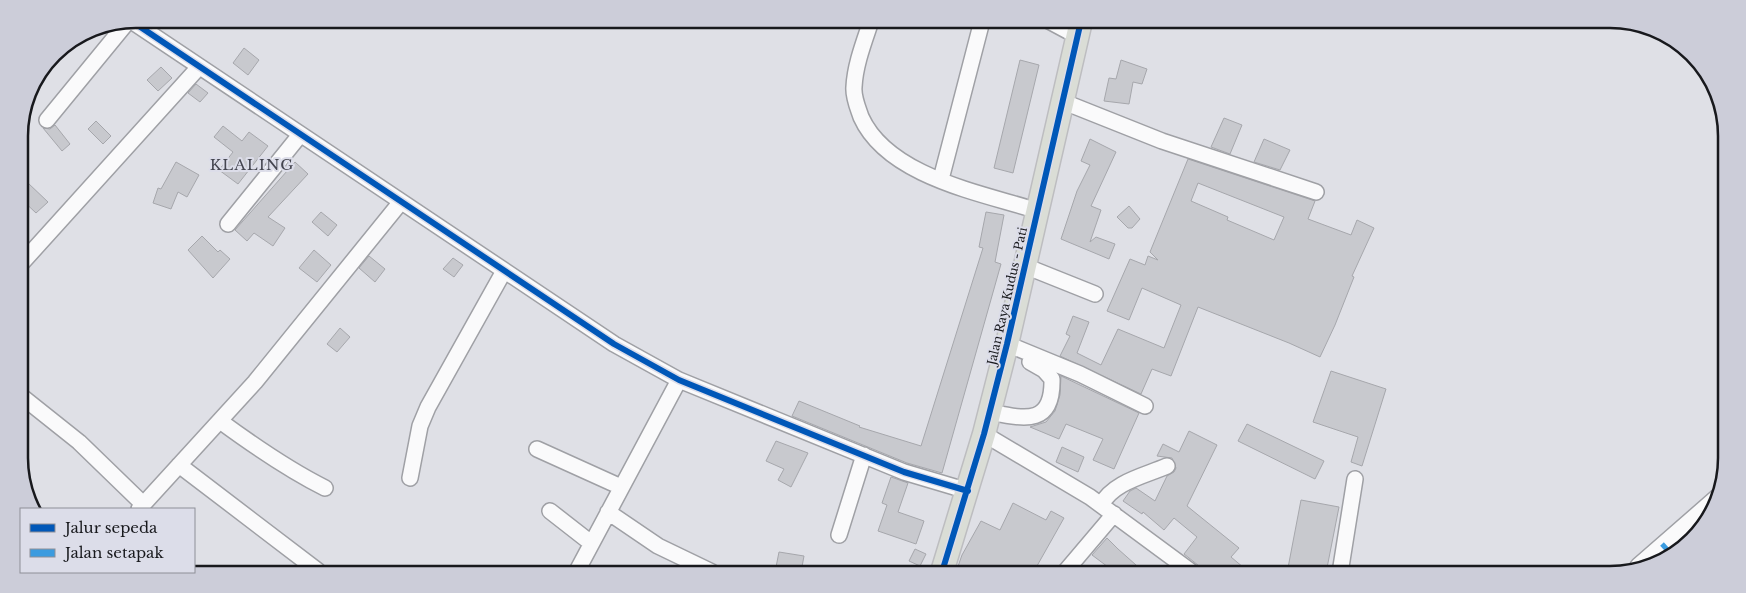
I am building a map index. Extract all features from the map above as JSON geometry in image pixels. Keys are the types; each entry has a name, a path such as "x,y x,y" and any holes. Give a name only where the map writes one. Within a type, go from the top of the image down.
{"highway":[{"name":"Jalan Raya Kudus - Pati","path":"944,565 968,491 990,412 1064,102 1079,29"}],"street":[{"path":"141,28 400,203 614,344 679,380 904,472 968,491"},
{"path":"869,28 860,53 854,89 858,110 865,124 882,146 914,168 941,179 1038,211"},
{"path":"941,179 980,28"},
{"path":"47,120 122,29"},
{"path":"28,256 199,67"},
{"path":"1064,102 1162,141 1316,192"},
{"path":"228,224 300,135"},
{"path":"28,401 79,442 141,507 220,421 321,303 400,203"},
{"path":"1025,266 1095,294"},
{"path":"410,478 420,426 428,407 504,270"},
{"path":"1006,348 1080,374 1145,406"},
{"path":"990,412 1028,418 1042,414 1049,402 1052,381 1048,373 1006,348"},
{"path":"580,566 679,380"},
{"path":"220,421 258,449 297,474 326,488"},
{"path":"984,434 1101,505 1181,565"},
{"path":"537,448 621,487"},
{"path":"839,535 864,455"},
{"path":"179,465 311,566"},
{"path":"1101,505 1114,488 1167,466"},
{"path":"1341,565 1355,479"},
{"path":"1666,549 1704,510"},
{"path":"550,511 591,543"},
{"path":"608,512 658,546 699,566"},
{"path":"1070,565 1114,514"}],"building":[{"path":"244,48 259,60 248,75 233,63"},
{"path":"1020,60 1039,65 1013,173 994,168"},
{"path":"1121,60 1147,69 1142,84 1133,82 1129,104 1104,101 1109,78 1116,79"},
{"path":"161,67 172,78 158,91 147,80"},
{"path":"196,84 208,93 200,102 188,93"},
{"path":"1224,118 1242,125 1230,154 1211,147"},
{"path":"96,121 111,136 103,144 88,129"},
{"path":"55,125 70,144 62,151 43,128 50,129"},
{"path":"223,126 242,141 249,132 268,146 238,184 219,170 233,152 214,137"},
{"path":"1090,139 1116,152 1091,206 1101,210 1090,242 1096,237 1115,244 1109,259 1061,239 1077,191 1090,165 1081,161"},
{"path":"1264,139 1290,150 1280,170 1254,162"},
{"path":"1188,159 1315,201 1308,219 1351,235 1357,220 1374,228 1352,276 1354,277 1320,357 1198,307 1171,376 1152,369 1141,394 1060,356 1070,336 1066,334 1073,316 1089,322 1077,353 1101,365 1118,329 1164,348 1181,305 1142,288 1129,320 1107,311 1130,259 1145,265 1148,256 1158,260 1150,252","holes":["1198,183 1284,217 1274,240 1227,220 1228,217 1191,201"]},
{"path":"176,162 199,175 187,197 178,192 171,209 153,203 158,188 161,189"},
{"path":"295,162 308,174 268,217 285,228 273,246 254,233 247,241 235,230"},
{"path":"28,183 48,202 36,213 28,205"},
{"path":"1129,206 1140,219 1132,228 1128,228 1117,217"},
{"path":"321,212 337,225 328,236 312,222"},
{"path":"986,212 1004,215 995,262 1001,264 942,473 907,463 792,416 799,401 859,427 921,446 983,248 979,247"},
{"path":"202,236 218,252 220,250 230,259 213,278 188,250"},
{"path":"314,250 331,265 317,282 299,268"},
{"path":"369,256 385,269 375,282 359,268"},
{"path":"453,258 463,265 454,277 443,269"},
{"path":"340,328 350,337 337,352 327,344"},
{"path":"1331,371 1386,389 1362,466 1351,462 1358,437 1313,422"},
{"path":"1061,376 1139,413 1114,469 1093,460 1103,439 1066,424 1059,439 1030,427 1046,422 1055,411 1060,395"},
{"path":"1247,424 1324,461 1315,479 1238,441"},
{"path":"1189,431 1217,445 1187,506 1239,548 1231,557 1241,565 1198,565 1184,554 1197,537 1174,518 1164,530 1143,512 1142,514 1123,501 1130,491 1136,488 1155,501 1167,476 1174,472 1176,468 1172,458 1157,456 1163,444 1179,452"},
{"path":"776,441 808,453 791,487 778,480 784,469 766,461"},
{"path":"1062,447 1084,457 1078,472 1056,462"},
{"path":"891,477 908,483 898,512 924,521 916,544 878,531 887,505 882,503"},
{"path":"1301,500 1339,507 1328,565 1288,565"},
{"path":"1013,503 1046,520 1051,511 1064,518 1037,565 958,565 981,521 1000,530"},
{"path":"1107,538 1136,565 1106,565 1092,555"},
{"path":"915,549 926,554 920,565 909,561"},
{"path":"779,552 804,556 802,566 776,566"}],"marked path":[{"path":"1662,544 1667,549"}],"cycle path":[{"path":"142,28 614,344 679,380 904,472 968,491"},
{"path":"944,565 984,434 1007,344 1079,28"}],"district":[{"name":"KLALING","path":"252,164"}]}
